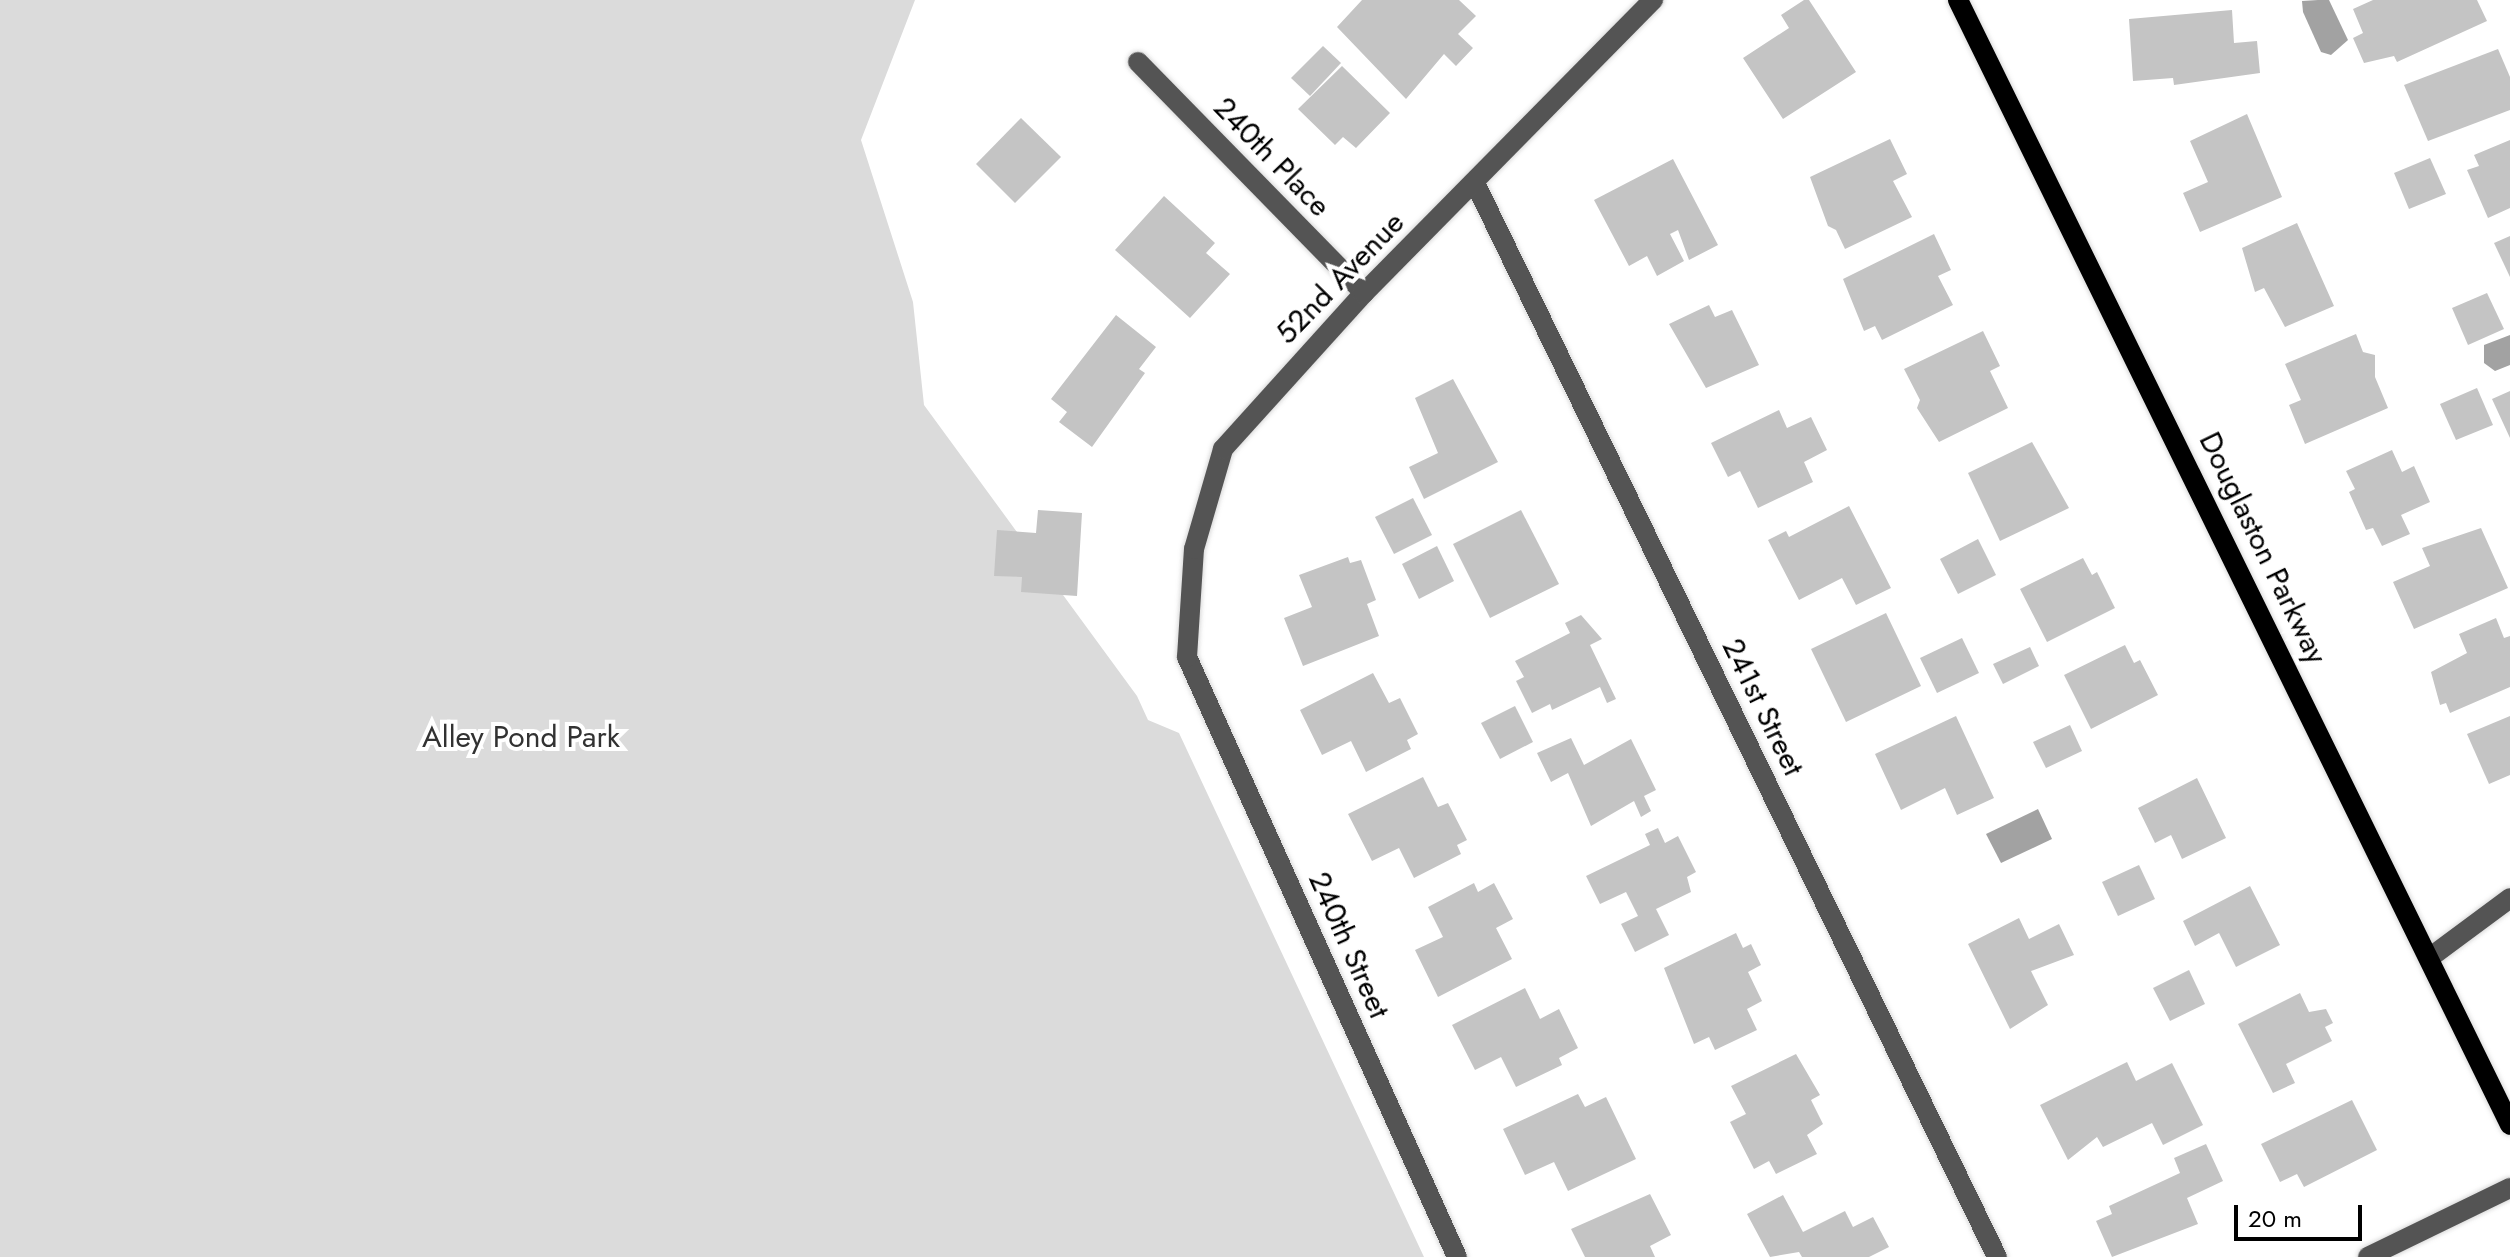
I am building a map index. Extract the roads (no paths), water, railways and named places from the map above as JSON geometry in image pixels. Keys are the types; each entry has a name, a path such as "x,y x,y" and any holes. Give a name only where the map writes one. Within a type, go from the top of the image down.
{"main road":[{"name":"Douglaston Parkway","path":"1958,0 2432,956 2510,1125"}],"street":[{"name":"52nd Avenue","path":"1187,657 1194,549 1223,449 1364,293 1653,0"},
{"name":"240th Place","path":"1138,62 1364,293"},
{"name":"241st Street","path":"1475,183 1997,1257"},
{"name":"240th Street","path":"1187,657 1457,1257"},
{"path":"2432,956 2510,898"},
{"path":"2368,1257 2510,1188"}],"park label":[{"name":"Alley Pond Park","path":"521,737"}]}
